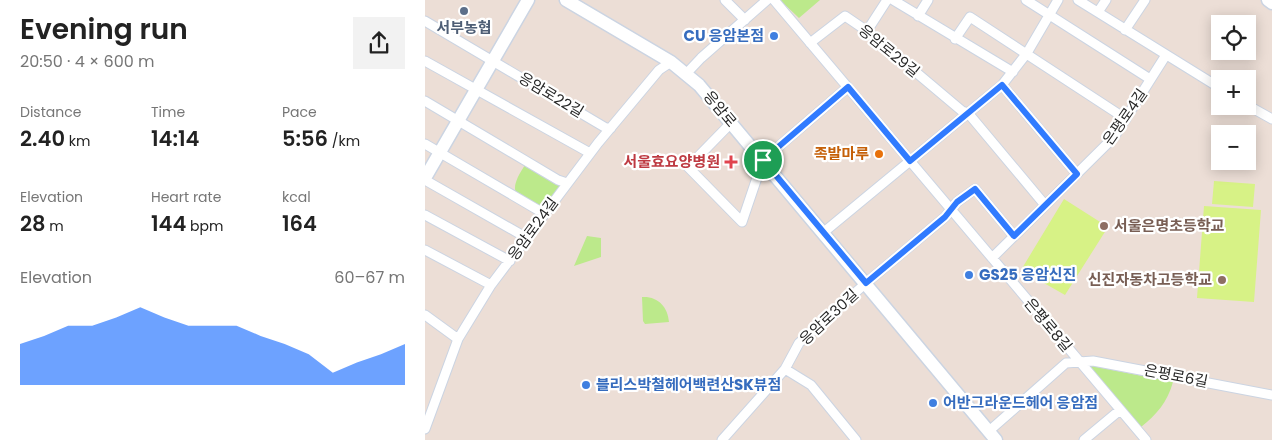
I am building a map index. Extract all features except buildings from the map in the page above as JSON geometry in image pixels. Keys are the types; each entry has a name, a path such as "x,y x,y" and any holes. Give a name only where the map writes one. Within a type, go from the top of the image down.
{"main road":[{"path":"425,179 528,0"},
{"name":"응암로","path":"566,0 671,62 699,85 992,435"},
{"path":"1268,0 1272,2"}],"street":[{"path":"725,0 745,20"},
{"path":"685,75 701,58 767,0"},
{"name":"은평로8길","path":"774,0 1145,440"},
{"path":"867,32 887,0"},
{"path":"893,0 1013,72"},
{"path":"918,16 928,0"},
{"path":"1026,0 1150,80"},
{"path":"824,232 1002,85 1027,53 1058,0"},
{"path":"1078,0 1211,82"},
{"path":"1098,12 1106,0"},
{"path":"1125,30 1145,0"},
{"name":"응암로29길","path":"810,43 845,16 962,111 968,113 1045,206"},
{"path":"955,38 969,17 1126,119"},
{"name":"응암로22길","path":"425,21 606,128 611,128"},
{"name":"은평로4길","path":"992,258 1114,138 1166,55"},
{"name":"응암로22길","path":"425,61 475,91 590,153"},
{"name":"응암로24길","path":"425,429 431,418 458,339 491,285 590,153 659,70 671,62"},
{"path":"1002,85 1077,174"},
{"path":"731,123 687,167 743,222 763,160 848,87"},
{"path":"425,101 558,180 567,183"},
{"path":"1256,110 1272,120"},
{"path":"425,144 538,210 546,212"},
{"path":"425,179 527,238"},
{"path":"951,210 957,202 975,189 1014,236"},
{"name":"응암로30길","path":"722,440 785,369 799,343 951,210"},
{"path":"425,215 510,261"},
{"path":"425,250 491,285"},
{"path":"425,315 458,339"},
{"name":"은평로6길","path":"1080,362 1093,361 1272,394"},
{"path":"992,435 1066,363 1080,362"},
{"path":"785,369 811,385 856,440"},
{"path":"1084,440 1120,410"}],"green space":[{"path":"780,0 820,0 799,18"},
{"path":"527,162 560,184 559,197 548,209 527,202 517,194 515,188 516,181"},
{"path":"1214,181 1255,184 1253,207 1212,204"},
{"path":"1064,199 1108,227 1065,295 1021,270"},
{"path":"1204,206 1261,210 1254,302 1197,298"},
{"path":"587,236 601,238 601,257 574,266"},
{"path":"642,297 653,298 661,304 667,312 669,322 645,324 643,321"},
{"path":"1092,366 1173,382 1168,396 1161,407 1141,427 1088,367"}],"place":[{"name":"서부농협","path":"464,11"},
{"name":"CU 응암본점","path":"774,36"},
{"name":"족발마루","path":"879,154"},
{"name":"서울효요양병원","path":"731,162"},
{"name":"서울은명초등학교","path":"1104,226"},
{"name":"GS25 응암신진","path":"969,275"},
{"name":"신진자동차고등학교","path":"1222,280"},
{"name":"블리스박철헤어백련산SK뷰점","path":"586,385"},
{"name":"어반그라운드헤어 응암점","path":"933,403"}],"route":[{"path":"1002,85 1077,174 1014,236 975,189 957,202 945,217 866,283 763,160 848,87 910,161 1002,85"}]}
